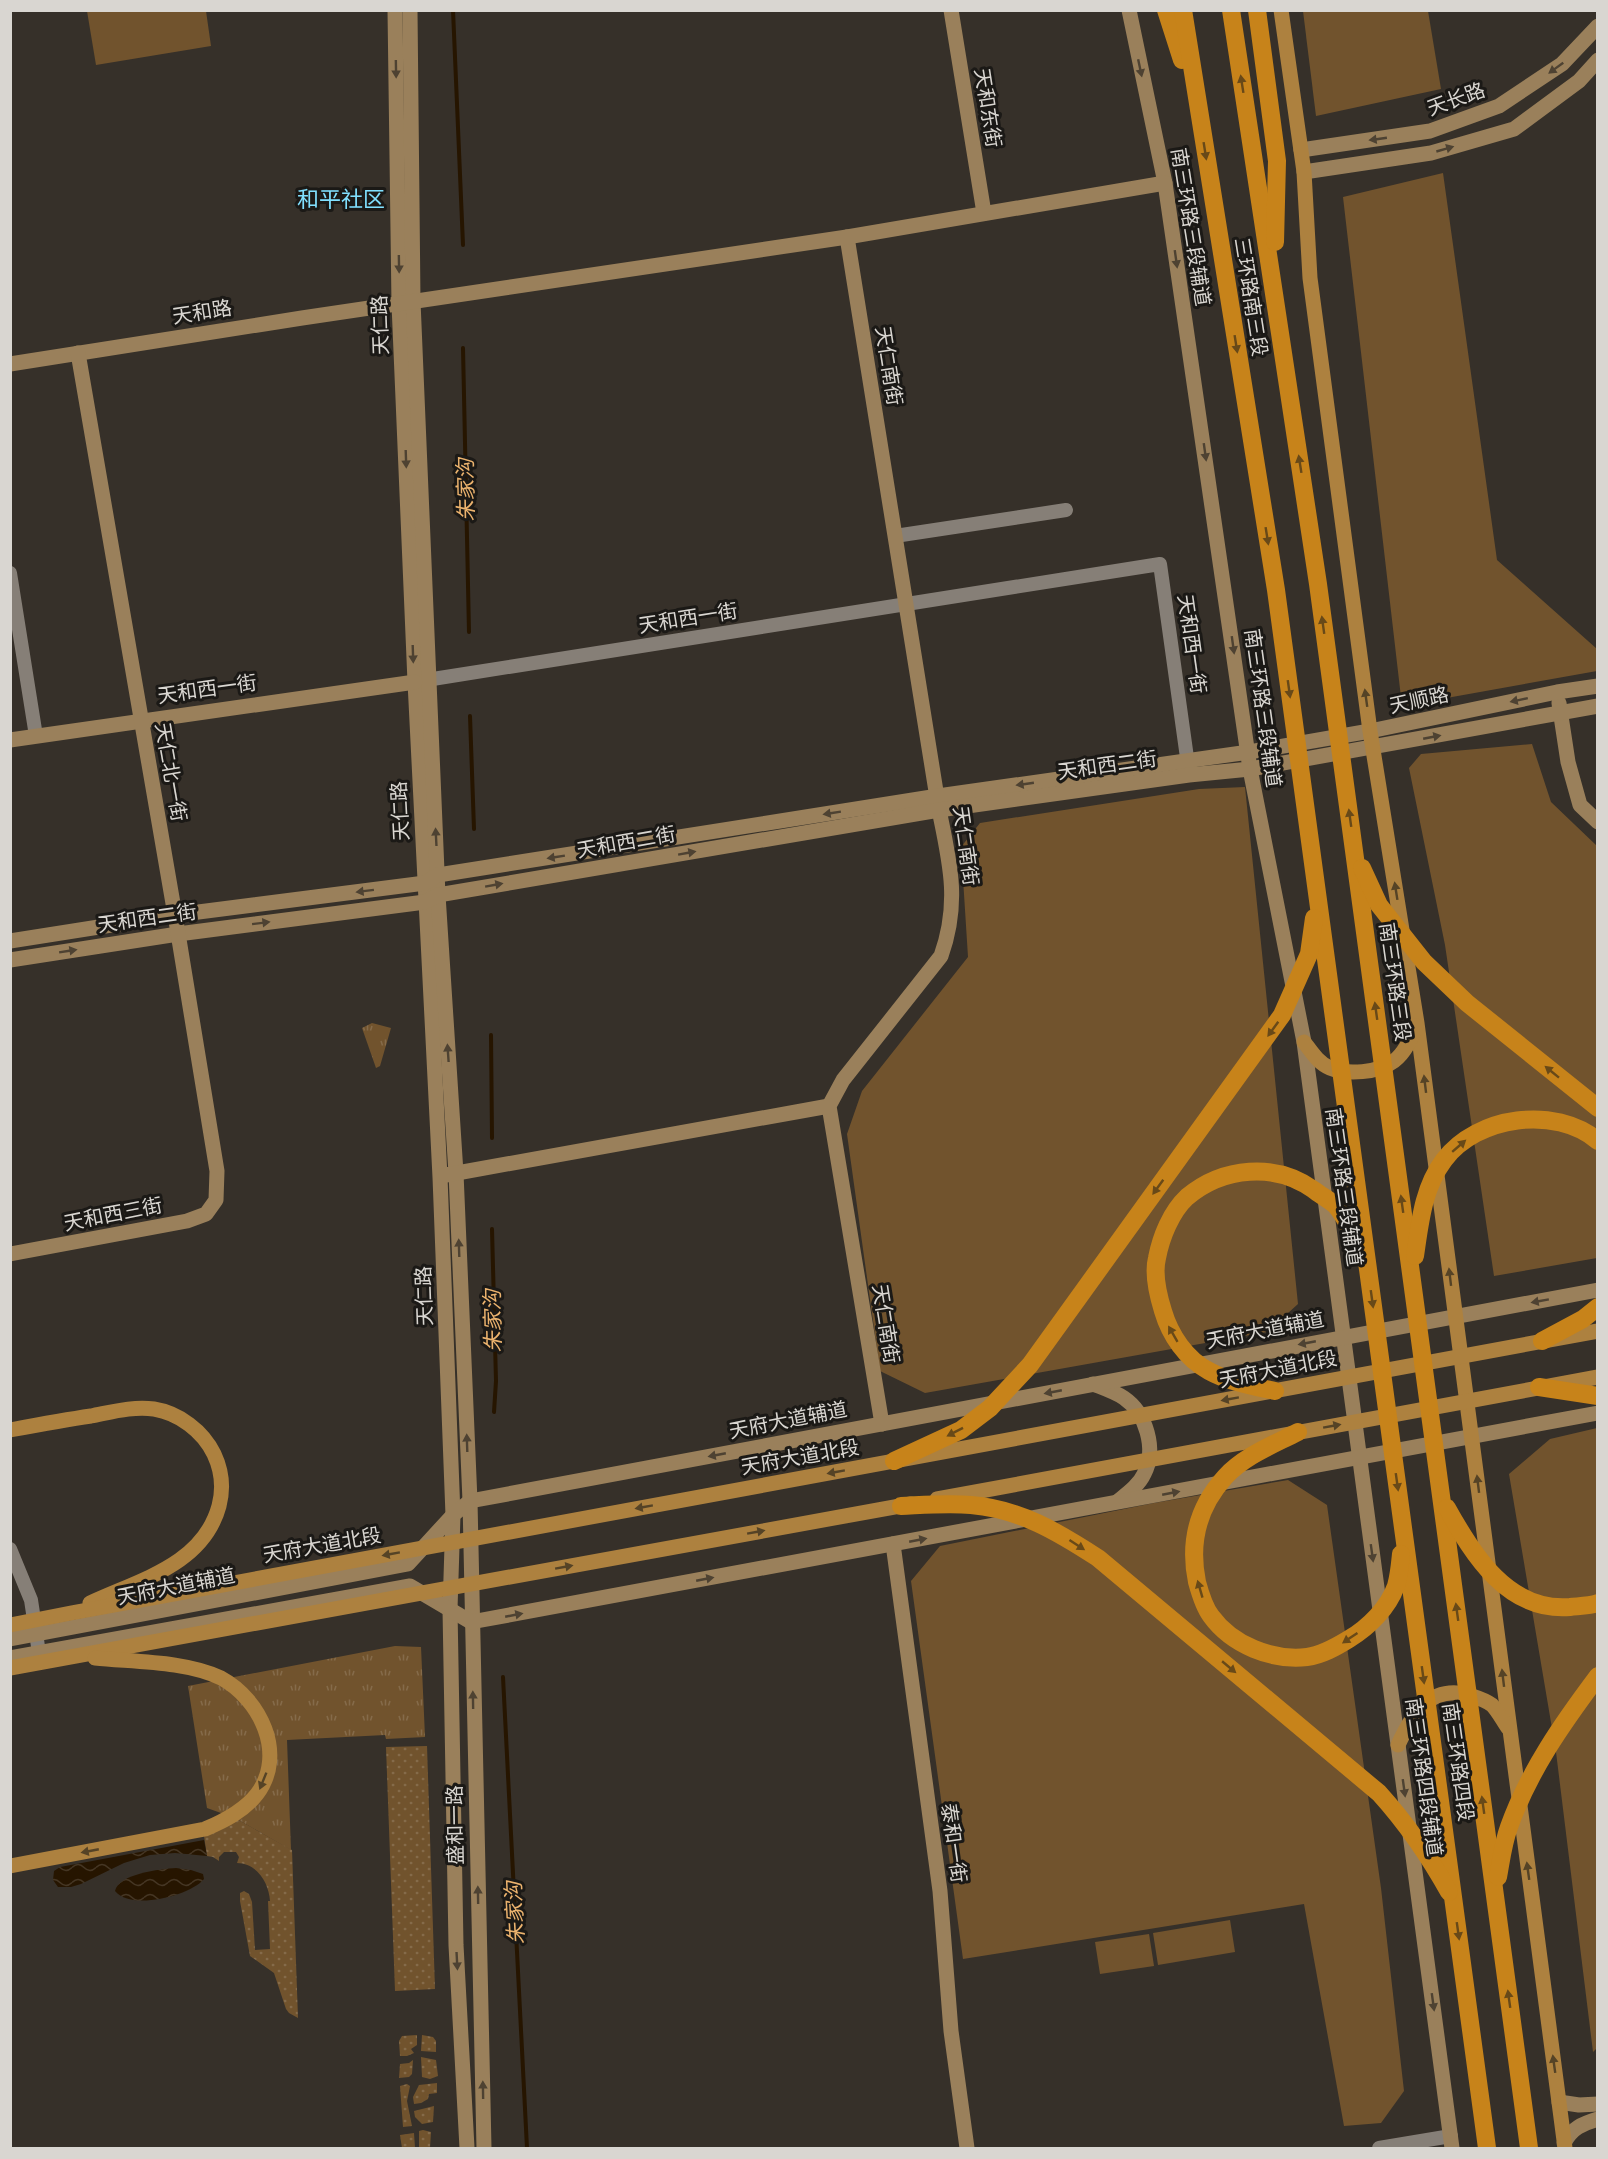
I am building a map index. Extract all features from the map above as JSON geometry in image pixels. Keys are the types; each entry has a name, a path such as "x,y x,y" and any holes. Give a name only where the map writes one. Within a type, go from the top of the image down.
{"highway":[{"path":"1166,10 1199,114"},
{"name":"三环路南三段","path":"1183,10 1276,590 1317,895"},
{"name":"三环路南三段","path":"1231,10 1318,584"},
{"path":"1257,10 1266,64 1277,161 1274,288"},
{"name":"南三环路三段","path":"1318,584 1427,1387"},
{"path":"1354,851 1379,905 1424,962 1467,1003 1598,1108"},
{"path":"1317,895 1367,1262"},
{"path":"894,1461 961,1430 990,1408 1030,1365 1282,1016 1309,954 1317,895"},
{"path":"1412,1275 1424,1197 1444,1160 1462,1141 1490,1126 1520,1119 1555,1121 1598,1141"},
{"path":"1275,1391 1237,1382 1208,1371 1181,1348 1167,1324 1157,1294 1156,1260 1167,1226 1186,1198 1216,1179 1245,1172 1276,1172 1304,1183 1335,1205 1354,1235 1367,1262"},
{"name":"南三环路四段","path":"1367,1262 1487,2147"},
{"path":"1542,1341 1583,1319 1598,1307"},
{"name":"南三环路四段","path":"1427,1387 1529,2144"},
{"path":"1539,1388 1598,1396"},
{"path":"1298,1432 1245,1460 1225,1477 1204,1507 1195,1532 1193,1561 1200,1593 1210,1616 1231,1636 1252,1649 1279,1657 1308,1657 1333,1649 1355,1635 1387,1604 1396,1584 1404,1536"},
{"path":"1442,1499 1479,1561 1502,1584 1519,1596 1546,1606 1564,1607 1598,1603"},
{"path":"901,1506 971,1504 1009,1512 1053,1529 1098,1558 1379,1793 1401,1817 1426,1852 1454,1899"},
{"path":"1495,1890 1508,1829 1531,1773 1560,1726 1598,1676"}],"main road":[{"path":"1281,10 1304,172 1310,278 1370,731 1417,1023 1565,2146"},
{"path":"1304,1042 1316,1059 1329,1068 1350,1073 1369,1071 1393,1062 1409,1044 1417,1023"},
{"name":"天府大道北段","path":"10,1626 71,1612 1598,1331"},
{"path":"10,1668 1598,1377"},
{"path":"10,1430 131,1408 155,1409 175,1415 191,1425 209,1444 221,1469 222,1494 216,1517 203,1540 184,1558 153,1575 71,1612"},
{"path":"10,1866 205,1829 225,1821 247,1805 258,1793 265,1780 269,1766 269,1750 261,1716 251,1702 236,1688 200,1670 74,1657"},
{"path":"1398,1745 1410,1720 1421,1706 1439,1695 1457,1692 1478,1697 1492,1706 1510,1731"}],"street":[{"name":"天仁路","path":"395,10 431,879 470,1501"},
{"name":"天仁路","path":"406,303 410,10"},
{"name":"天和东街","path":"951,10 984,213"},
{"name":"南三环路三段辅道","path":"1128,10 1165,183 1250,769 1304,1042 1353,1412"},
{"name":"天长路","path":"1301,150 1430,131 1499,106 1562,64 1598,26"},
{"path":"1304,172 1431,153 1514,129 1580,81 1598,60"},
{"name":"天和路","path":"10,364 847,237 1165,183"},
{"name":"天仁南街","path":"847,237 938,803 951,867 950,933 941,956 843,1080 829,1106 882,1424"},
{"name":"天仁北一街","path":"78,353 217,1171 216,1200"},
{"path":"895,536 1066,510"},
{"name":"天和西一街","path":"10,740 422,681 1160,564 1188,768"},
{"path":"10,573 36,736"},
{"name":"天顺路","path":"1249,752 1370,731 1557,692 1598,686"},
{"path":"1557,692 1568,762 1580,806 1598,822"},
{"name":"天顺路","path":"1250,769 1598,706"},
{"name":"天和西二街","path":"10,941 1188,768 1249,752"},
{"name":"天和西二街","path":"1188,768 1250,769"},
{"name":"天和西二街","path":"10,960 432,898 938,803"},
{"path":"448,1175 829,1106"},
{"name":"天仁路","path":"448,1175 453,1515 450,1609"},
{"name":"天和西三街","path":"10,1254 187,1221 206,1214 216,1200"},
{"name":"天府大道辅道","path":"10,1639 408,1564 453,1515 470,1501 1598,1290"},
{"path":"1093,1384 1122,1396 1136,1408 1147,1430 1149,1450 1145,1473 1133,1489 1116,1503"},
{"name":"南三环路四段辅道","path":"1353,1412 1452,2142"},
{"path":"471,1622 1598,1413"},
{"name":"盛和一路","path":"470,1501 484,2148"},
{"name":"泰和一街","path":"893,1544 940,1891 951,2031 967,2148"},
{"path":"10,1549 31,1600 39,1653"},
{"name":"天府大道辅道","path":"10,1658 410,1586 471,1622"},
{"name":"盛和一路","path":"450,1609 456,1945 467,2148"},
{"path":"1559,2102 1579,2105 1598,2104"},
{"path":"1565,2146 1570,2132 1582,2123 1598,2119"},
{"path":"1379,2148 1452,2142"}],"green space":[{"path":"87,11 206,11 211,46 96,65"},
{"path":"1303,11 1428,11 1441,89 1316,116"},
{"path":"1443,173 1497,560 1597,649 1597,671 1402,706 1343,197"},
{"path":"1532,744 1551,802 1597,846 1597,1258 1494,1276 1445,945 1409,768 1421,754"},
{"path":"1245,787 1298,1304 1267,1332 925,1393 880,1371 847,1134 862,1091 968,957 961,847 980,823 1199,789"},
{"path":"372,1023 391,1028 380,1066 376,1068 362,1028"},
{"path":"1597,1428 1598,2047 1593,2052 1556,1752 1509,1474 1550,1439"},
{"path":"1288,1480 1327,1505 1381,1888 1404,2091 1381,2123 1344,2126 1304,1904 963,1959 911,1581 940,1546 1154,1503"},
{"path":"395,1646 421,1647 425,1737 386,1739 385,1735 287,1740 291,1850 235,1818 207,1808 188,1686"},
{"path":"427,1746 435,1989 395,1991 386,1747"},
{"path":"235,1818 292,1850 298,2018 286,2009 274,1973 250,1956 240,1901 240,1893 244,1891 249,1894 252,1902 255,1950 270,1949 268,1901 270,1901 261,1875 250,1866 237,1863 239,1857 236,1852 224,1852 219,1857 219,1861 207,1856 204,1836"},
{"path":"1230,1920 1235,1952 1158,1965 1153,1933"},
{"path":"1149,1934 1154,1966 1100,1974 1095,1942"},
{"path":"417,2035 417,2045 411,2049 414,2053 400,2056 399,2041 402,2036"},
{"path":"422,2035 433,2037 436,2041 436,2052 421,2051"},
{"path":"421,2057 436,2060 438,2076 430,2079 422,2077"},
{"path":"413,2060 412,2074 409,2077 399,2078 400,2064"},
{"path":"437,2083 437,2093 429,2094 428,2099 414,2104 413,2097 419,2085"},
{"path":"407,2084 410,2086 407,2101 412,2126 403,2127 400,2086"},
{"path":"434,2106 433,2122 422,2124 415,2117 414,2111"},
{"path":"419,2131 431,2132 430,2148 419,2148"},
{"path":"414,2133 415,2148 402,2148 400,2135"}],"water":[{"path":"204,1840 207,1856 175,1853 150,1855 124,1863 71,1887 58,1887 53,1880 54,1871 60,1867"},
{"path":"176,1868 203,1874 204,1879 186,1891 160,1899 133,1900 115,1891 118,1885 131,1877 150,1871"}],"waterway":[{"name":"朱家沟","path":"453,10 463,245"},
{"name":"朱家沟","path":"463,348 469,632"},
{"name":"朱家沟","path":"470,716 474,829"},
{"name":"朱家沟","path":"491,1035 492,1138"},
{"name":"朱家沟","path":"492,1229 496,1381 494,1412"},
{"name":"朱家沟","path":"503,1677 527,2148"}],"district":[{"name":"和平社区","path":"341,199"}]}
